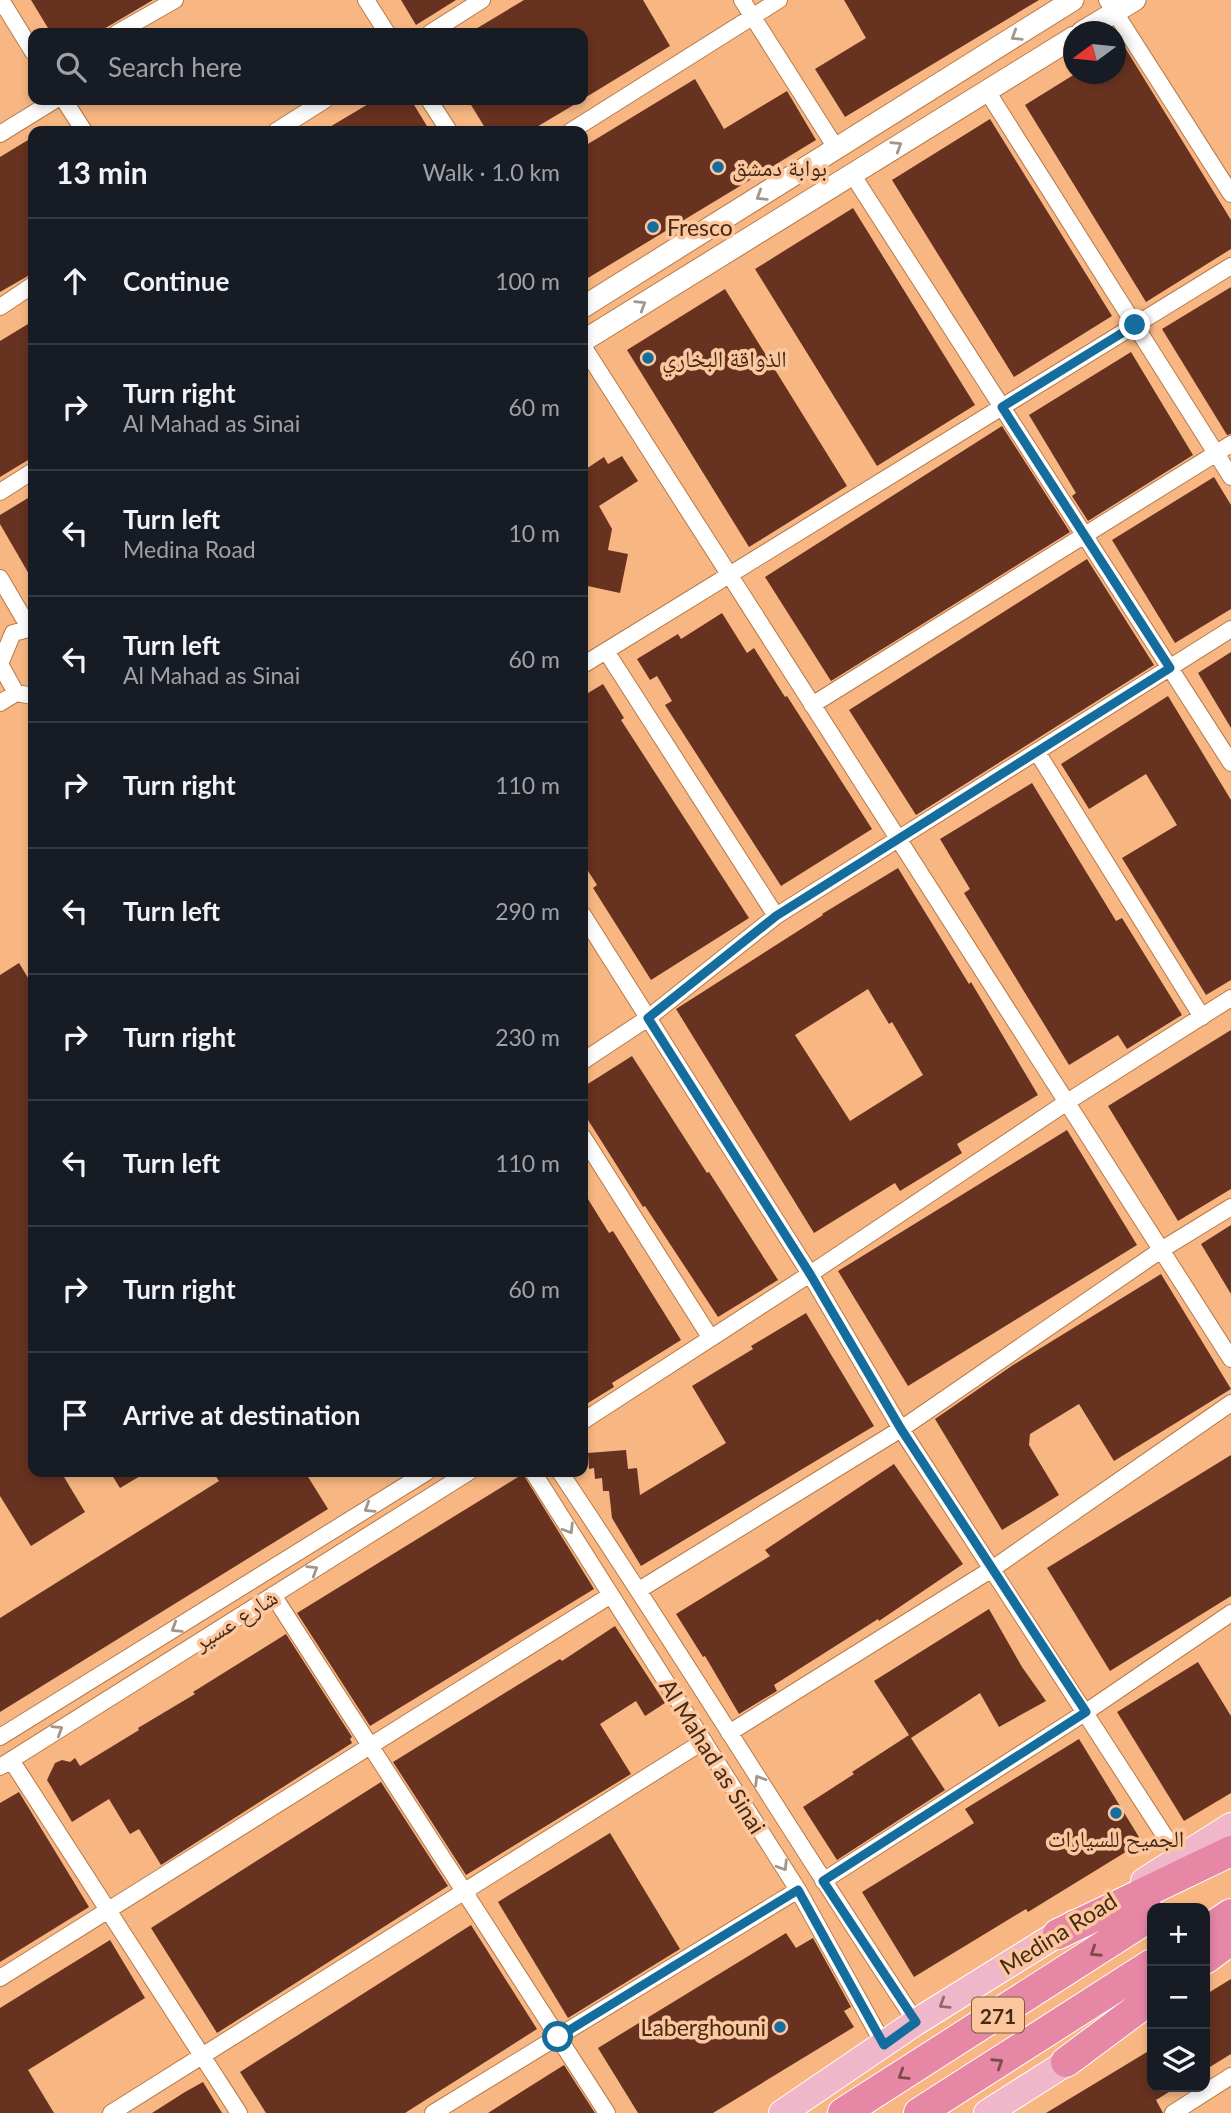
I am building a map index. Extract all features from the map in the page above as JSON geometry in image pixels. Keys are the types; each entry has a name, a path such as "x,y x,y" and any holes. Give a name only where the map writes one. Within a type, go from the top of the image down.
{"highway":[{"path":"1058,1934 1231,1851"},
{"path":"1171,1903 1231,1864"},
{"path":"1210,1928 1231,1914"},
{"name":"271","path":"843,2113 1147,1918"},
{"path":"1210,1955 1231,1940"},
{"name":"271","path":"919,2113 1149,1966"},
{"path":"1066,2062 1147,2002"}],"main road":[{"name":"Medina Road","path":"782,2113 916,2022 1231,1826"},
{"path":"1210,1970 1231,1956"},
{"path":"987,2113 1147,2010"}],"street":[{"path":"1,0 28,44"},
{"path":"126,28 175,0"},
{"path":"366,0 384,28"},
{"path":"437,28 482,0"},
{"path":"743,0 836,148"},
{"path":"579,126 779,0"},
{"path":"588,304 1073,0"},
{"path":"1094,21 1111,6 1135,0"},
{"path":"1111,6 1231,194"},
{"path":"588,338 1063,43"},
{"path":"987,91 1231,477"},
{"path":"0,134 46,105"},
{"path":"67,105 81,126"},
{"path":"283,126 317,105"},
{"path":"432,105 446,126"},
{"path":"852,174 1231,763"},
{"path":"588,662 1231,266"},
{"path":"0,307 28,288"},
{"path":"588,354 1231,1359"},
{"path":"812,705 1231,444"},
{"path":"0,492 28,474"},
{"path":"0,578 28,623"},
{"path":"0,629 9,644"},
{"path":"16,693 3,675 0,664 13,633 28,629"},
{"path":"588,1058 648,1018 776,916 1231,629"},
{"path":"606,651 776,916"},
{"path":"0,703 16,693 28,695"},
{"path":"1037,752 1202,1017"},
{"path":"588,923 810,1274 901,1429 1179,1858"},
{"path":"588,1418 810,1274 1067,1102 1231,998"},
{"path":"588,1145 710,1337"},
{"path":"639,1590 901,1429 1161,1250 1231,1207"},
{"path":"729,1733 992,1569 1231,1403"},
{"name":"شارع عسير","path":"0,1737 419,1477"},
{"name":"شارع عسير","path":"6,1763 461,1477"},
{"name":"Al Mahad as Sinai","path":"536,1477 798,1890 884,2045"},
{"name":"Al Mahad as Sinai","path":"563,1477 639,1590 823,1881 916,2022"},
{"path":"273,1595 607,2113"},
{"path":"0,1978 611,1595"},
{"path":"823,1881 1086,1712 1231,1613"},
{"path":"111,2113 704,1741"},
{"path":"6,1763 108,1910 239,2113"},
{"path":"433,2113 798,1890"},
{"path":"1173,2113 1231,2076"}],"building":[{"path":"31,0 153,0 105,28 48,28"},
{"path":"401,0 456,0 416,25"},
{"path":"524,0 643,0 670,46 588,96 588,28 477,28"},
{"path":"844,0 1039,0 845,117 815,69 866,38"},
{"path":"1126,49 1231,220 1231,249 1146,302 1025,105 1063,81 1063,84 1126,84"},
{"path":"695,79 724,129 787,91 816,140 588,278 588,144"},
{"path":"367,105 414,105 427,126 331,126"},
{"path":"471,105 574,105 538,126 484,126"},
{"path":"990,119 1112,316 1014,377 892,180"},
{"path":"28,140 28,276 0,292 0,157"},
{"path":"853,208 975,405 877,466 755,269"},
{"path":"1231,287 1231,434 1227,435 1162,329"},
{"path":"725,289 847,486 749,547 627,350"},
{"path":"28,324 28,460 0,477 0,341"},
{"path":"1131,352 1193,455 1088,521 1072,496 1076,493 1029,415"},
{"path":"1002,426 1070,532 831,681 765,577"},
{"path":"622,456 638,481 599,506 612,529 608,550 628,554 620,593 588,586 588,468 604,457 608,464"},
{"path":"1214,477 1231,505 1231,609 1175,643 1112,540"},
{"path":"28,498 28,572 0,524 0,515"},
{"path":"1087,559 1154,665 916,815 849,710"},
{"path":"722,613 747,653 754,648 872,829 781,886 665,705 672,701 657,676 650,680 637,659 678,634 681,639"},
{"path":"1231,652 1231,728 1198,673"},
{"path":"603,684 624,718 621,720 749,918 651,980 593,888 597,885 588,871 588,693"},
{"path":"1168,696 1231,800 1231,980 1206,995 1122,858 1177,825 1146,774 1089,809 1061,764"},
{"path":"1032,783 1116,921 1122,918 1182,1015 1127,1049 1118,1035 1069,1065 964,893 970,889 940,839"},
{"path":"898,868 969,984 971,982 1038,1095 957,1144 962,1153 900,1191 895,1183 814,1233 676,1009","holes":["868,989 889,1024 892,1022 923,1075 850,1121 795,1035"]},
{"path":"19,963 28,978 28,1477 64,1477 85,1512 31,1546 0,1496 0,975"},
{"path":"1231,1030 1231,1189 1178,1221 1108,1106"},
{"path":"632,1056 778,1280 718,1317 588,1120 588,1084"},
{"path":"1067,1130 1137,1245 908,1386 838,1271"},
{"path":"588,1199 609,1233 613,1231 681,1340 612,1383 614,1387 588,1403"},
{"path":"1231,1225 1231,1294 1201,1244"},
{"path":"1161,1274 1231,1389 1114,1461 1079,1404 1030,1434 1029,1445 1059,1495 1002,1530 935,1419 1013,1365"},
{"path":"806,1313 874,1426 641,1566 612,1518 609,1491 603,1491 602,1478 595,1479 594,1468 589,1469 588,1453 626,1450 628,1469 637,1468 640,1495 726,1443 692,1386"},
{"path":"1231,1455 1231,1596 1110,1671 1047,1568"},
{"path":"894,1464 963,1564 879,1621 878,1619 774,1685 777,1691 739,1714 705,1656 703,1657 676,1614 770,1556 765,1550"},
{"path":"113,1477 139,1477 120,1488"},
{"path":"216,1477 308,1477 328,1509 0,1712 0,1618 219,1481"},
{"path":"518,1477 525,1477 594,1589 370,1726 297,1613"},
{"path":"989,1609 1022,1667 1046,1701 999,1727 980,1693 911,1738 874,1681"},
{"path":"615,1626 665,1703 645,1716 636,1701 600,1724 631,1774 466,1875 393,1762 560,1659 562,1661"},
{"path":"286,1634 352,1737 352,1743 161,1865 139,1829 130,1834 109,1799 72,1822 47,1780 55,1763 62,1760 70,1762 75,1758 80,1766"},
{"path":"1198,1662 1231,1716 1231,1793 1184,1821 1117,1712"},
{"path":"909,1735 945,1790 837,1860 803,1807"},
{"path":"1079,1739 1142,1842 1028,1912 1026,1909 914,1977 862,1892 974,1823 965,1809"},
{"path":"381,1782 448,1886 217,2033 151,1928"},
{"path":"19,1792 89,1907 0,1962 0,1803"},
{"path":"610,1833 680,1949 568,2018 498,1902"},
{"path":"471,1925 537,2029 405,2113 266,2113 240,2072"},
{"path":"786,1933 796,1948 813,1938 851,2007 844,2011 854,2027 713,2113 638,2113 598,2048"},
{"path":"110,1940 145,1998 28,2070 54,2113 0,2113 0,2008"},
{"path":"1231,1979 1231,2054 1210,2067 1210,2029 1210,1992"},
{"path":"1147,2052 1147,2092 1169,2092 1156,2100 1163,2113 1046,2113"},
{"path":"564,2065 595,2113 488,2113"},
{"path":"203,2082 222,2113 152,2113 185,2092"}],"place":[{"name":"بوابة دمشق","path":"718,167"},
{"name":"Fresco","path":"653,227"},
{"name":"الذواقة البخاري","path":"648,358"},
{"name":"الجميح للسيارات","path":"1116,1813"},
{"name":"Laberghouni","path":"780,2027"}],"route":[{"path":"558,2037 798,1890 884,2045 916,2022 823,1881 1086,1712 901,1429 810,1274 648,1018 776,916 1170,668 1002,407 1135,325"}]}
